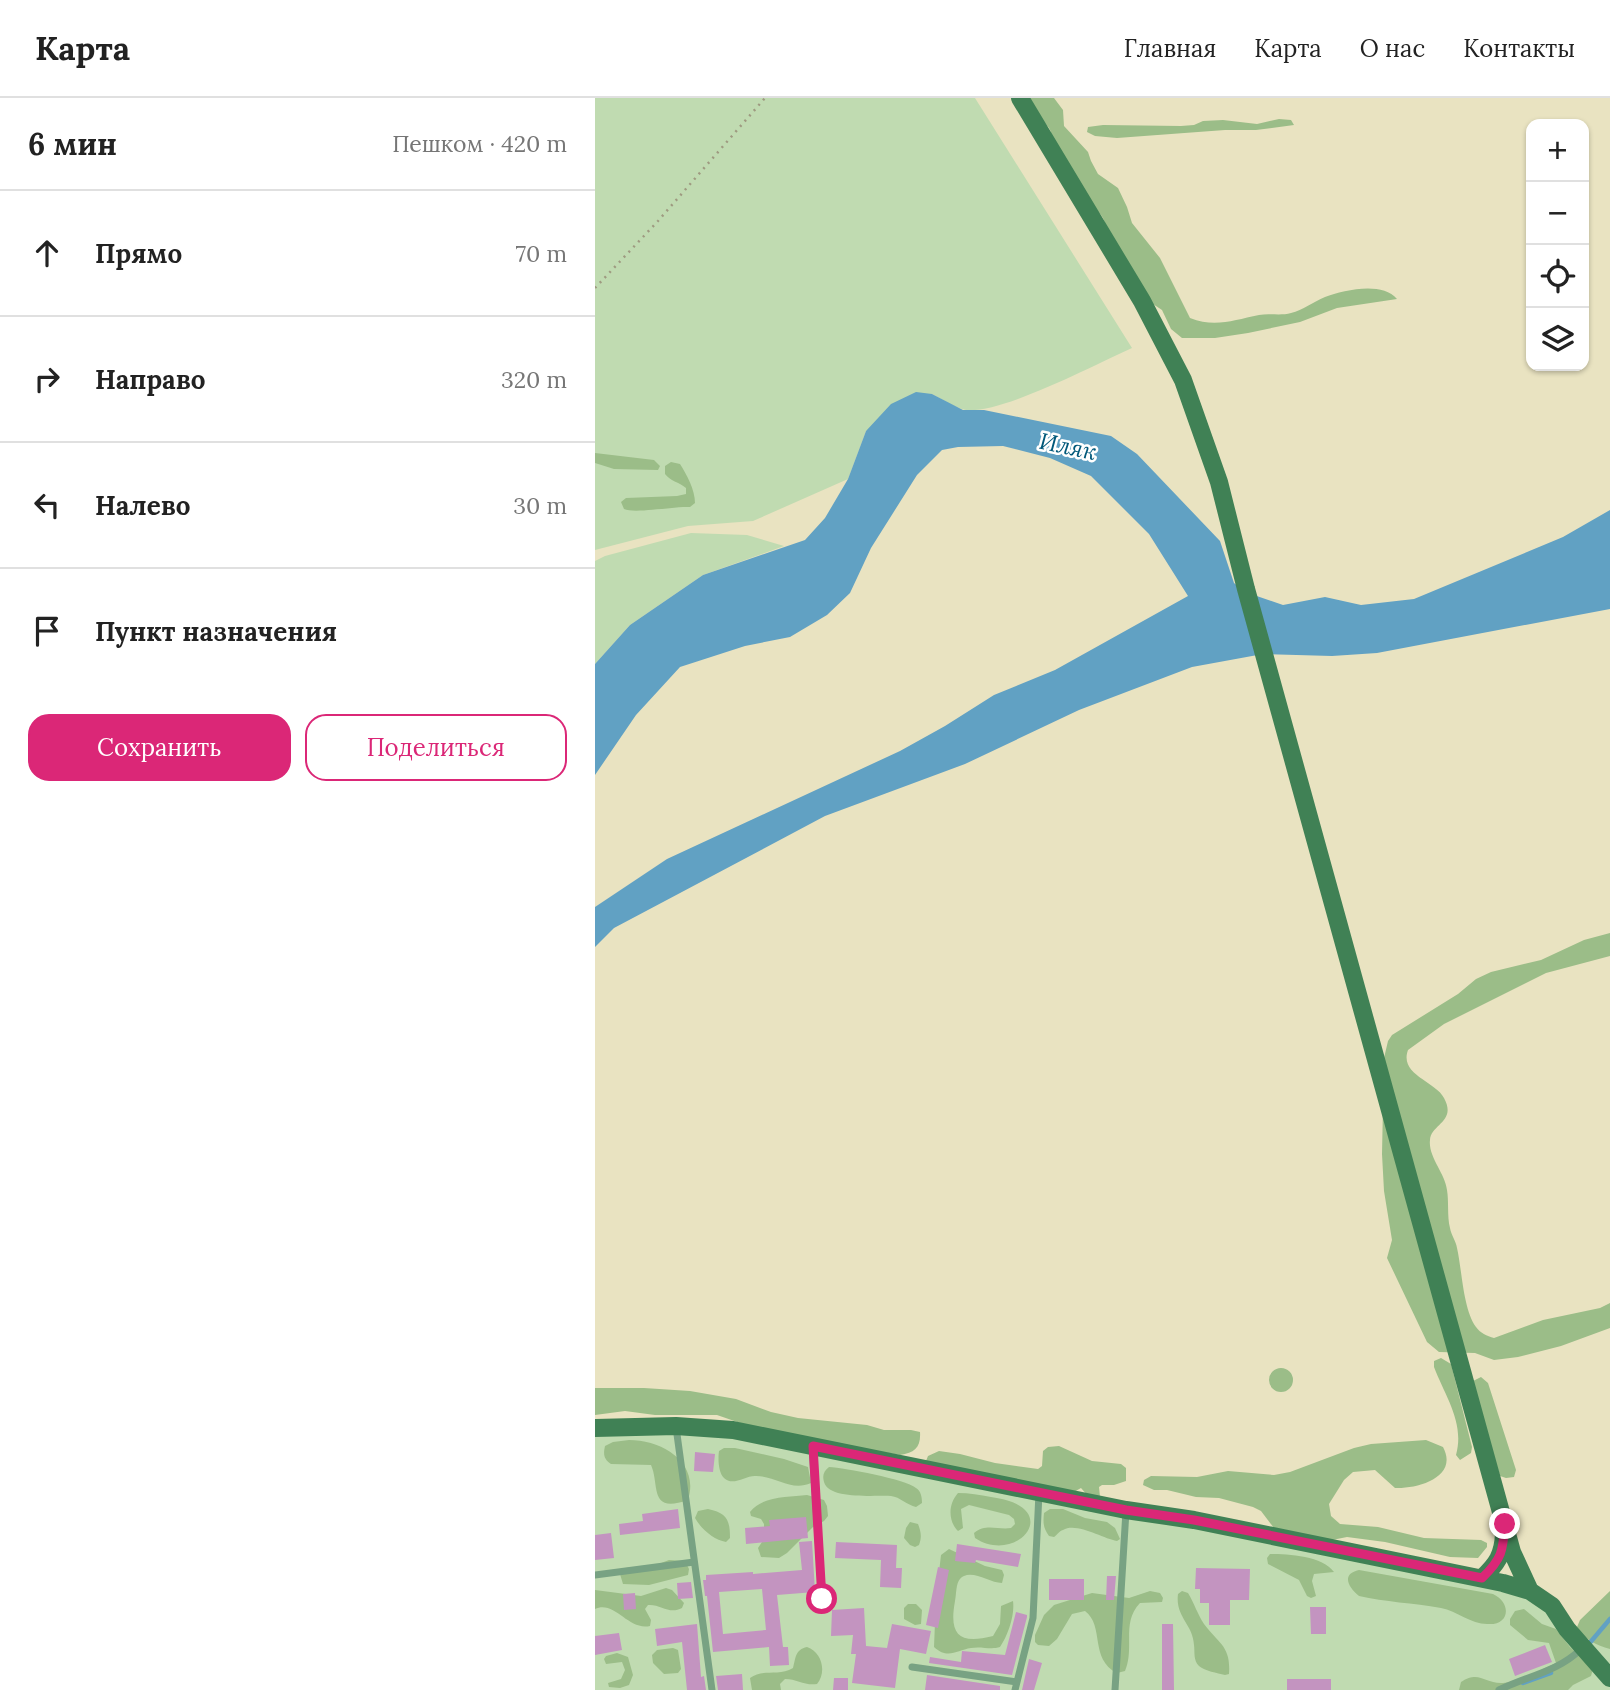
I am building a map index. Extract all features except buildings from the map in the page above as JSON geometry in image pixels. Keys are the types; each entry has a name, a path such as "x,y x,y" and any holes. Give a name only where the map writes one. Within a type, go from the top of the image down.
{"street":[{"path":"1020,98 1143,301 1182,380 1219,482 1505,1524 1520,1572 1530,1591"},
{"path":"595,1428 675,1426 733,1430 1126,1510 1194,1520 1482,1578 1530,1591 1552,1606 1567,1629 1610,1678"},
{"path":"1482,1578 1497,1564 1503,1552 1505,1524"}],"lane":[{"path":"675,1426 712,1690"},
{"path":"813,1446 822,1599"},
{"path":"912,1667 1016,1686 1033,1618 1039,1492"},
{"path":"1115,1690 1126,1510"},
{"path":"595,1575 694,1562"},
{"path":"1499,1690 1554,1669 1580,1650 1598,1662"}],"path":[{"path":"595,288 658,221 765,98"}],"green space":[{"path":"595,98 975,98 1132,348 1025,396 982,409 962,409 932,394 866,431 848,479 753,521 688,526 595,550"},
{"path":"1026,98 1054,98 1063,110 1064,126 1088,152 1098,174 1118,188 1132,223 1160,258 1190,318 1216,323 1263,314 1287,314 1333,294 1352,290 1382,290 1397,299 1337,308 1300,322 1248,333 1215,338 1182,338 1171,329 1162,310 1147,300 1106,231 1101,215 1083,196 1061,165 1054,152 1049,128 1033,112"},
{"path":"1279,119 1291,120 1294,125 1256,130 1117,138 1095,136 1087,132 1088,127 1103,125 1181,126 1223,120 1257,124"},
{"path":"595,453 654,460 660,466 658,470 614,469 595,463"},
{"path":"671,462 680,464 683,468 695,503 690,507 637,511 624,509 621,502 626,498 686,494 686,488 665,474 665,466"},
{"path":"691,533 747,535 784,546 703,575 630,625 595,664 595,561"},
{"path":"1610,933 1610,956 1546,973 1444,1024 1408,1050 1407,1059 1413,1072 1439,1092 1447,1106 1446,1118 1431,1135 1430,1146 1446,1184 1449,1219 1463,1289 1476,1327 1494,1338 1543,1320 1600,1308 1610,1303 1610,1328 1561,1346 1518,1357 1494,1360 1475,1353 1439,1352 1427,1342 1387,1258 1392,1240 1384,1191 1382,1154 1384,1058 1388,1041 1392,1035 1458,994 1476,979 1491,972 1541,960 1584,940"},
{"path":"1441,1358 1451,1364 1472,1447 1471,1453 1460,1460 1456,1455 1456,1421 1434,1367 1434,1361"},
{"path":"1281,1368 1292,1375 1293,1380 1286,1391 1281,1392 1270,1385 1269,1380 1276,1369"},
{"path":"1481,1377 1488,1383 1516,1470 1514,1477 1500,1476 1471,1382"},
{"path":"595,1388 690,1391 736,1399 771,1412 798,1418 867,1425 884,1430 920,1432 919,1442 913,1451 900,1455 766,1432 717,1415 655,1415 625,1411 595,1415"},
{"path":"595,1421 676,1421 1530,1591 1585,1648 1610,1619 1610,1690 595,1690"},
{"path":"629,1440 654,1444 665,1449 683,1464 690,1487 688,1500 667,1503 661,1500 651,1465 611,1464 607,1460 604,1454 605,1446"},
{"path":"1426,1440 1443,1447 1446,1457 1445,1466 1434,1479 1414,1486 1395,1488 1375,1470 1353,1472 1344,1480 1329,1504 1331,1516 1340,1524 1378,1527 1424,1538 1481,1540 1487,1543 1487,1547 1478,1558 1450,1557 1385,1542 1347,1537 1332,1540 1274,1528 1261,1511 1253,1507 1219,1498 1154,1490 1143,1485 1144,1480 1151,1476 1197,1477 1228,1471 1274,1475 1371,1444"},
{"path":"1059,1446 1092,1461 1121,1464 1126,1468 1126,1481 1102,1485 1099,1487 1100,1497 1088,1496 1081,1488 1072,1493 926,1461 928,1456 939,1451 1038,1469 1042,1466 1043,1451 1048,1447"},
{"path":"724,1448 784,1459 808,1467 811,1483 797,1486 756,1476 728,1480 722,1475 719,1465 719,1451"},
{"path":"829,1467 900,1481 919,1491 922,1503 916,1507 891,1496 834,1492 823,1480"},
{"path":"958,1493 1014,1503 1026,1512 1030,1522 1027,1532 1019,1540 1006,1545 991,1545 975,1538 974,1533 983,1528 1011,1528 1015,1524 1009,1515 969,1505 961,1509 963,1528 958,1531 952,1522 951,1512 952,1502"},
{"path":"807,1495 824,1500 828,1516 779,1558 761,1557 758,1548 764,1539 764,1524 761,1519 751,1516 750,1512 769,1500"},
{"path":"708,1509 726,1518 730,1538 726,1542 708,1533 695,1518 698,1511"},
{"path":"1050,1509 1063,1509 1085,1518 1107,1522 1115,1528 1120,1539 1111,1540 1075,1528 1062,1531 1054,1537 1049,1536 1045,1528 1044,1513"},
{"path":"910,1522 918,1524 920,1532 919,1545 915,1547 904,1538"},
{"path":"949,1549 985,1566 1002,1570 1002,1583 973,1575 961,1578 953,1612 955,1629 964,1638 993,1636 1000,1624 1001,1606 1013,1601 1010,1625 1000,1647 966,1649 948,1654 934,1647 941,1555"},
{"path":"1270,1554 1314,1559 1334,1572 1314,1574 1312,1581 1316,1596 1311,1598 1307,1596 1299,1580 1268,1564 1267,1558"},
{"path":"669,1560 685,1561 689,1569 688,1575 649,1585 623,1584 620,1574 625,1568 656,1565"},
{"path":"1359,1570 1493,1594 1503,1603 1506,1613 1504,1618 1495,1624 1481,1623 1441,1608 1359,1596 1352,1589 1348,1578"},
{"path":"666,1588 672,1590 684,1603 682,1608 669,1610 648,1605 645,1609 651,1620 650,1626 635,1624 609,1609 595,1609 595,1590 641,1596"},
{"path":"1150,1591 1160,1593 1162,1602 1140,1603 1134,1611 1125,1671 1117,1673 1103,1660 1095,1625 1085,1611 1072,1614 1057,1639 1049,1646 1035,1642 1035,1635 1044,1615 1054,1605 1092,1593 1129,1598"},
{"path":"1182,1591 1188,1593 1204,1624 1226,1651 1229,1674 1208,1671 1197,1664 1191,1631 1179,1609 1178,1594"},
{"path":"1610,1591 1610,1649 1591,1641 1577,1627 1580,1620"},
{"path":"908,1604 916,1604 922,1610 921,1624 915,1625 904,1619 904,1608"},
{"path":"1524,1609 1542,1624 1556,1629 1593,1669 1591,1676 1568,1690 1459,1690 1461,1682 1473,1677 1497,1683 1510,1682 1556,1663 1549,1643 1528,1640 1510,1625 1515,1611"},
{"path":"807,1647 816,1653 821,1663 822,1674 817,1684 785,1679 780,1684 781,1690 752,1690 750,1678 760,1673 782,1672 793,1668 798,1652"},
{"path":"657,1650 678,1650 681,1669 678,1673 664,1674 653,1663 652,1655"},
{"path":"617,1653 628,1657 633,1675 629,1685 620,1688 609,1687 608,1683 621,1679 625,1670 622,1662 606,1664 604,1659"}],"water":[{"name":"Иляк","path":"916,392 932,394 963,410 984,410 1111,436 1137,454 1220,541 1234,583 1245,592 1283,605 1325,597 1361,605 1414,599 1563,537 1610,510 1610,609 1377,653 1332,656 1263,654 1192,667 1079,710 965,764 825,816 614,928 595,947 595,907 667,859 900,751 994,695 1055,670 1188,596 1149,534 1091,476 1050,458 1003,446 942,450 917,475 871,548 850,593 827,615 790,637 745,646 680,667 636,715 595,775 595,664 630,625 703,575 805,540 825,518 848,479 866,431 891,404"}],"waterway":[{"path":"1588,1645 1610,1619"},
{"path":"1523,1683 1551,1673"}],"route":[{"path":"822,1599 813,1446 1126,1510 1194,1520 1482,1578 1497,1564 1503,1552 1505,1524"}]}
